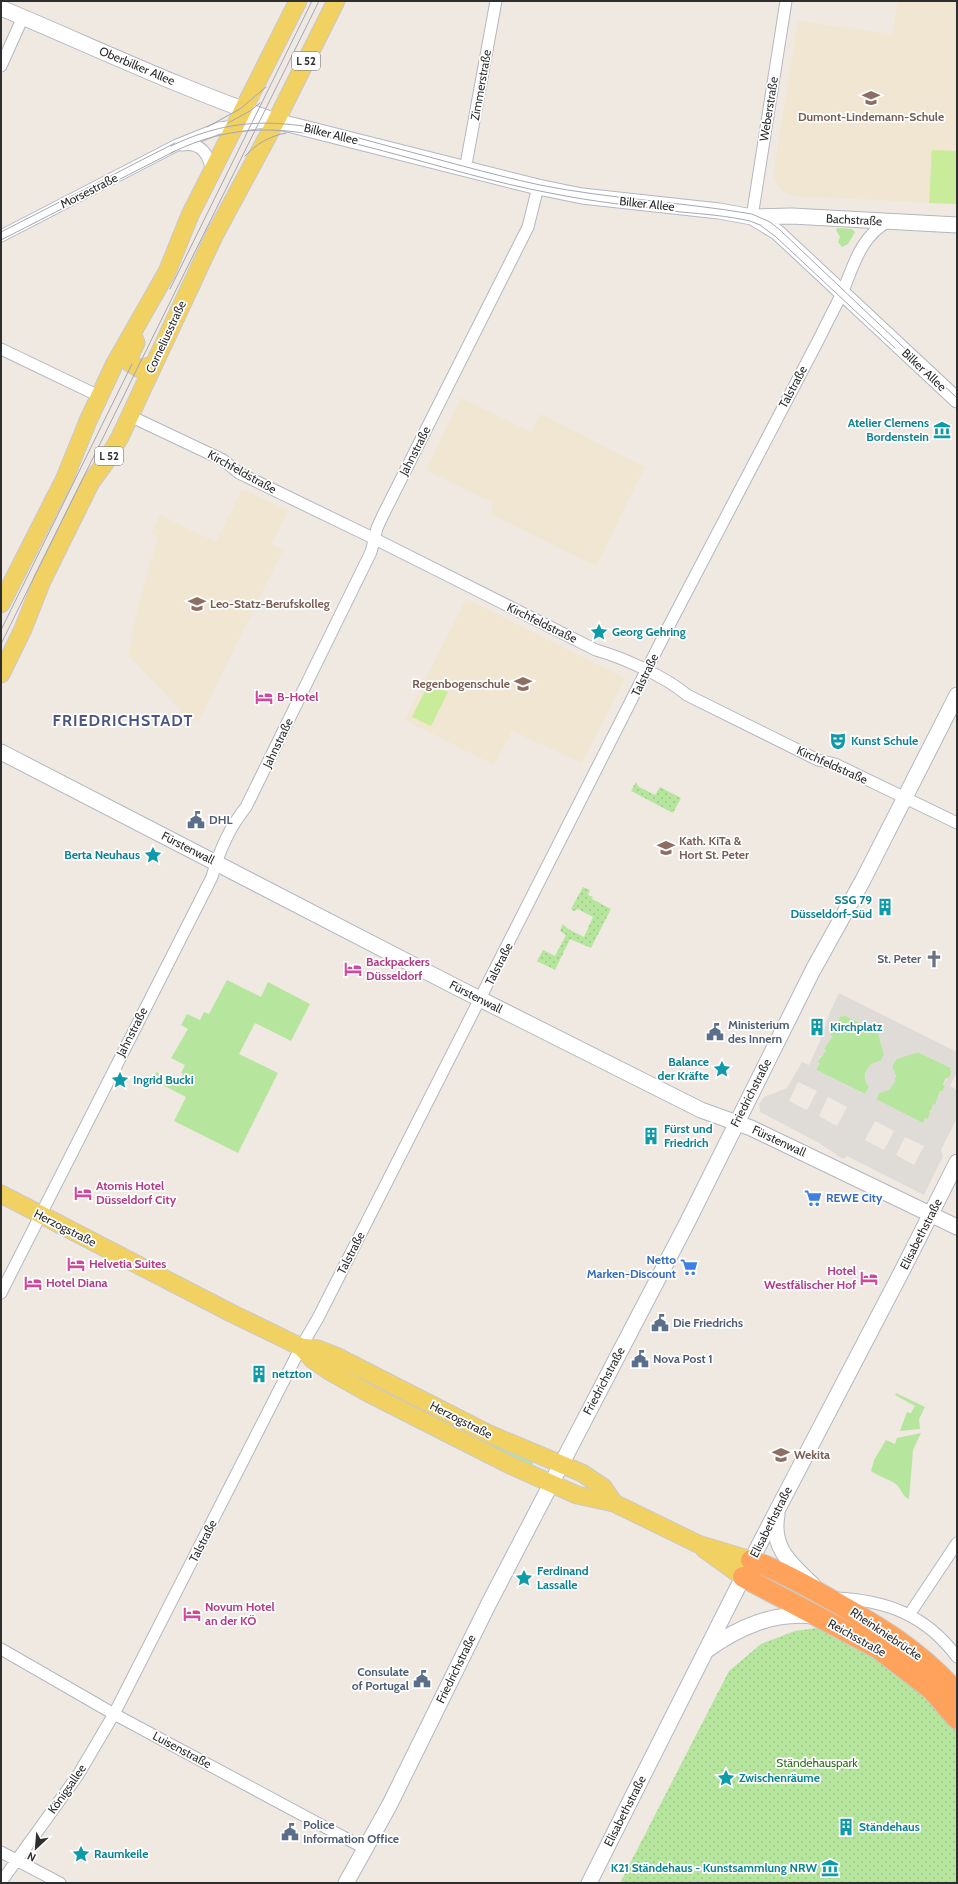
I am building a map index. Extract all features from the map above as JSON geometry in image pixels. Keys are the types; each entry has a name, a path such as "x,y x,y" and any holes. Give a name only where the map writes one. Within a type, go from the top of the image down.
{"highway":[{"path":"747,1569 774,1569 826,1596"},
{"name":"Reichsstraße","path":"747,1569 759,1587 820,1617 879,1649 900,1663 931,1689 957,1719"},
{"name":"Rheinkniebrücke","path":"826,1596 860,1615 910,1647 932,1666 957,1692"}],"main road":[{"name":"L 52","path":"1,604 64,480 99,396 132,333 167,272 190,215 298,1"},
{"name":"Corneliusstraße","path":"1,674 23,629 49,567 91,482 112,451 137,420 152,365 214,236 276,121 336,1"},
{"name":"Oberbilker Allee","path":"1,8 125,62 242,110 276,121"},
{"name":"Bilker Allee","path":"276,121 310,128 465,170 538,187 632,202 719,211 752,217 777,232 957,400"},
{"name":"Bachstraße","path":"752,217 792,216 957,225"},
{"name":"L 52","path":"132,333 136,343 131,353 130,363 140,369 152,365"},
{"name":"Friedrichstraße","path":"346,1883 364,1848 389,1806 560,1463 684,1229 736,1122 829,940 863,880 957,695"},
{"name":"Fürstenwall","path":"1,752 481,1000 701,1110 736,1122 831,1165 957,1227"},
{"name":"Elisabethstraße","path":"589,1883 780,1504 957,1162"},
{"name":"Herzogstraße","path":"1,1194 231,1313 301,1347 318,1349 336,1356 487,1434 560,1463 599,1483 614,1503"},
{"name":"Herzogstraße","path":"301,1347 313,1360 329,1371 368,1393 483,1452 586,1498 614,1503 747,1569"},
{"path":"780,1504 776,1528 782,1552 787,1559 826,1596"},
{"path":"706,1651 727,1636 765,1619 798,1615 820,1617"}],"street":[{"name":"Zimmerstraße","path":"465,170 496,1"},
{"name":"Weberstraße","path":"752,217 786,1"},
{"path":"1,66 23,17"},
{"name":"Morsestraße","path":"1,236 177,145 219,128 276,121"},
{"path":"177,145 188,144 204,150 210,161 212,172"},
{"name":"Jahnstraße","path":"1,1293 212,877 216,863 233,823 246,807 310,679 371,552 377,528 383,515 528,227 538,187"},
{"name":"Talstraße","path":"114,1714 301,1347 318,1318 481,1000 647,671 842,292 862,245 872,233 889,221"},
{"path":"1,349 99,396"},
{"name":"Kirchfeldstraße","path":"137,420 222,460 239,473 375,539 596,650 610,654 647,671 676,686 687,695 795,749 818,760 835,764 904,799 957,823"},
{"path":"909,1615 957,1543"},
{"path":"826,1596 871,1601 909,1615 943,1640 957,1657"},
{"name":"Luisenstraße","path":"1,1649 114,1714 364,1848"},
{"name":"Königsallee","path":"1,1882 78,1775 114,1714"},
{"path":"1,1852 60,1883"}],"shaded area":[{"name":"Dumont-Lindemann-Schule","path":"898,1 957,1 957,204 792,196 784,192 777,185 774,177 775,162 798,21 892,34"},
{"path":"461,398 531,432 540,414 645,467 596,566 491,514 493,503 426,470"},
{"name":"Leo-Statz-Berufskolleg","path":"242,489 288,511 271,544 283,550 198,722 188,718 128,655 138,606 158,537 151,533 160,515 216,542"},
{"name":"Regenbogenschule","path":"466,599 625,678 582,763 512,731 494,765 405,720"},
{"name":"Kirchplatz","path":"839,993 957,1052 957,1072 950,1086 957,1090 957,1118 941,1150 943,1156 924,1195 847,1156 844,1159 840,1157 819,1143 760,1112 759,1104 764,1097 787,1088 802,1062 809,1065 820,1041 830,1012","holes":["844,1015 878,1032 884,1054 881,1061 871,1064 866,1071 865,1079 869,1087 865,1094 816,1070 820,1063 817,1062 820,1056 822,1057 826,1050 824,1049 833,1036 830,1035 839,1024 837,1022 840,1016 842,1017","918,1052 951,1068 950,1070 952,1072 943,1085 945,1086 942,1092 940,1091 935,1105 933,1104 928,1119 925,1118 923,1123 876,1099 879,1093 889,1090 895,1082 895,1072 892,1067 896,1059","798,1082 817,1091 807,1110 789,1101","828,1097 847,1107 837,1126 819,1116","875,1121 894,1131 884,1150 865,1140","905,1137 924,1146 914,1165 896,1155"]}],"green space":[{"path":"932,150 957,151 957,204 929,203"},
{"path":"837,228 852,229 855,232 848,244 842,247 838,242 840,237 836,230"},
{"path":"429,683 448,692 431,726 412,717"},
{"path":"636,782 639,787 655,795 660,787 681,798 673,813 631,791"},
{"path":"583,887 590,890 588,895 593,897 592,899 611,909 591,948 570,939 555,970 537,961 543,950 555,956 566,935 560,931 563,924 568,929 584,937 593,917 578,909 574,911 571,909"},
{"path":"227,980 261,997 268,982 310,1004 291,1041 255,1023 239,1054 278,1073 238,1153 174,1121 186,1097 153,1080 156,1072 178,1083 183,1074 181,1073 185,1065 171,1058 188,1029 181,1025 187,1014 200,1020 204,1012 209,1014"},
{"path":"844,1015 878,1032 884,1054 881,1061 872,1064 865,1074 866,1083 869,1087 865,1094 816,1070 819,1064 817,1062 826,1050 823,1049 832,1037 830,1035 839,1024 837,1023 840,1016"},
{"path":"918,1052 951,1068 952,1071 949,1079 946,1078 943,1084 945,1086 942,1092 940,1091 935,1106 929,1112 931,1113 928,1119 923,1123 876,1100 879,1093 882,1092 896,1076 892,1067 896,1059"},
{"path":"381,1388 510,1452 534,1461 532,1466 515,1460 378,1390"},
{"path":"896,1393 925,1407 919,1419 920,1429 900,1431 907,1412 911,1413 915,1406 895,1395"},
{"path":"921,1433 913,1450 909,1499 895,1483 871,1471 874,1460 886,1440 895,1444 897,1438"},
{"name":"Ständehauspark","path":"817,1628 860,1648 901,1673 929,1697 957,1730 957,1883 620,1883 729,1671 761,1644 795,1631"}],"tram line":[{"path":"170,289 312,1"},
{"path":"1,644 319,1"},
{"path":"207,127 240,109 266,87"},
{"path":"228,123 250,111 260,103"},
{"path":"171,146 199,134 227,127 253,124 305,126 359,138 540,185 593,194 699,206 752,214 770,222 780,230 957,398"},
{"path":"171,153 200,141 227,134 254,130 281,130 307,133 362,145 490,180 550,193 681,212 725,216 750,221 760,225 776,237 895,348"},
{"path":"245,156 264,141 274,136 286,133"},
{"path":"1,232 175,143"},
{"path":"1,240 175,151"},
{"path":"1,630 132,364"}],"place":[{"name":"Dumont-Lindemann-Schule","path":"871,98"},
{"name":"Atelier Clemens Bordenstein","path":"942,430"},
{"name":"Leo-Statz-Berufskolleg","path":"197,604"},
{"name":"Georg Gehring","path":"599,632"},
{"name":"Regenbogenschule","path":"523,684"},
{"name":"B-Hotel","path":"264,697"},
{"name":"Kunst Schule","path":"838,741"},
{"name":"DHL","path":"196,820"},
{"name":"Kath. KiTa & Hort St. Peter","path":"666,848"},
{"name":"Berta Neuhaus","path":"153,855"},
{"name":"SSG 79 Düsseldorf-Süd","path":"885,907"},
{"name":"St. Peter","path":"934,959"},
{"name":"Backpackers Düsseldorf","path":"353,969"},
{"name":"Kirchplatz","path":"817,1027"},
{"name":"Ministerium des Innern","path":"715,1032"},
{"name":"Balance der Kräfte","path":"722,1069"},
{"name":"Ingrid Bucki","path":"120,1080"},
{"name":"Fürst und Friedrich","path":"651,1136"},
{"name":"Atomis Hotel Düsseldorf City","path":"83,1193"},
{"name":"REWE City","path":"813,1198"},
{"name":"Helvetia Suites","path":"76,1264"},
{"name":"Netto Marken-Discount","path":"689,1267"},
{"name":"Hotel Westfälischer Hof","path":"869,1278"},
{"name":"Hotel Diana","path":"33,1283"},
{"name":"Die Friedrichs","path":"660,1323"},
{"name":"Nova Post 1","path":"640,1359"},
{"name":"netzton","path":"259,1374"},
{"name":"Wekita","path":"781,1455"},
{"name":"Ferdinand Lassalle","path":"524,1578"},
{"name":"Novum Hotel an der KÖ","path":"192,1614"},
{"name":"Consulate of Portugal","path":"422,1679"},
{"name":"Zwischenräume","path":"726,1778"},
{"name":"Ständehaus","path":"846,1827"},
{"name":"Police Information Office","path":"290,1832"},
{"name":"Raumkeile","path":"81,1854"},
{"name":"K21 Ständehaus - Kunstsammlung NRW","path":"830,1868"}],"district":[{"name":"FRIEDRICHSTADT","path":"123,720"}]}
